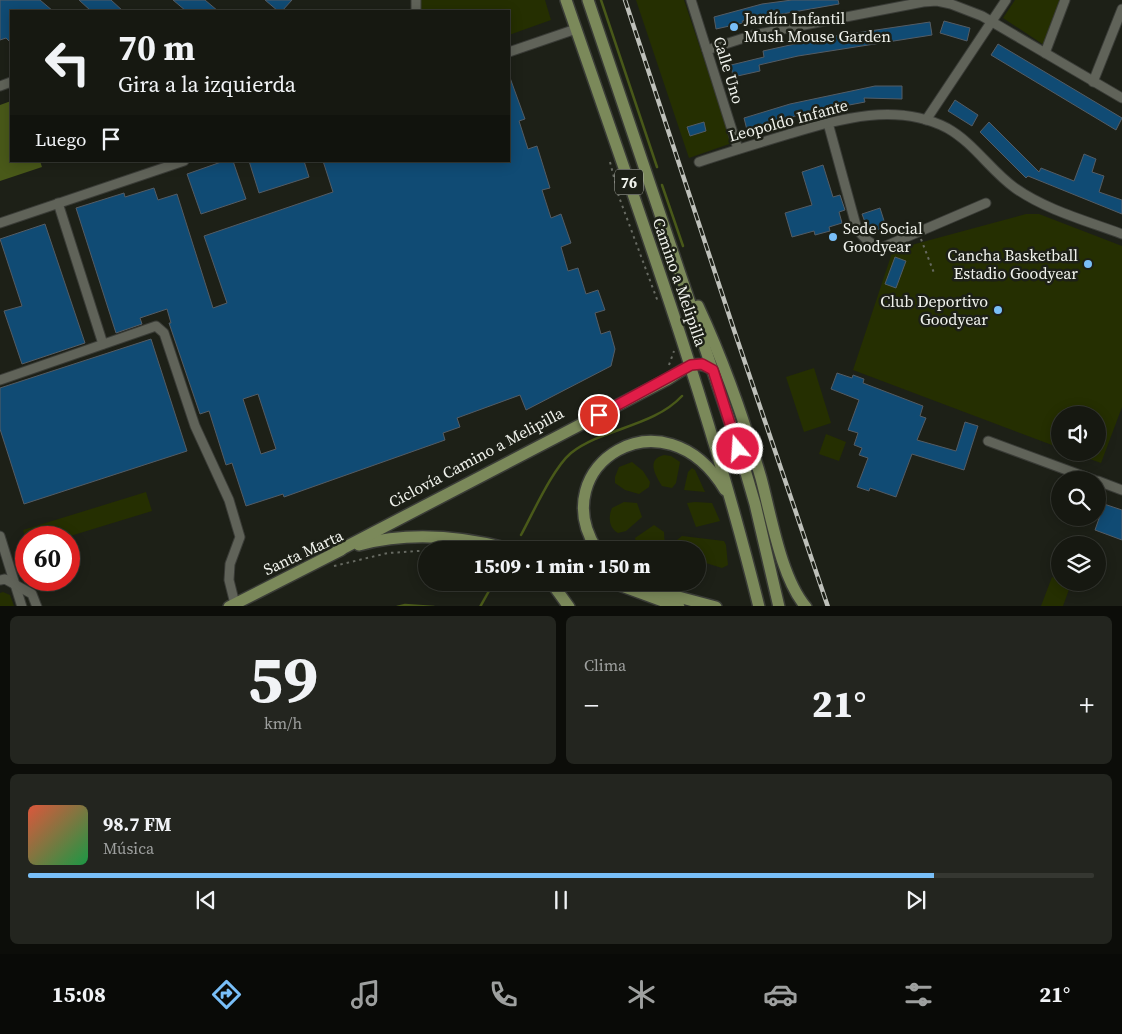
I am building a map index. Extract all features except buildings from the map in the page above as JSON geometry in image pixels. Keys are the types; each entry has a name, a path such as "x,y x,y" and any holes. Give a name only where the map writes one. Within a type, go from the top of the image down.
{"main road":[{"name":"Camino a Melipilla","path":"566,0 691,365 734,507 759,606"},
{"name":"Camino a Melipilla","path":"588,0 713,370 755,504 779,606"},
{"path":"684,284 698,306 727,373 792,585 806,606"},
{"path":"330,555 668,380 691,365 702,364 713,370"},
{"path":"591,541 585,520 585,502 588,488 598,467 607,457 634,443 658,440 676,444 687,450 713,472 734,507"},
{"name":"Santa Marta","path":"232,605 330,555 375,541 407,536 437,536 476,541"},
{"path":"557,591 568,606"},
{"path":"636,591 679,606"},
{"path":"662,591 716,606"}],"street":[{"name":"Calle Uno","path":"691,0 738,149"},
{"path":"926,120 1006,0"},
{"path":"1045,53 1065,0"},
{"path":"708,50 753,35 923,2 951,4 968,9 992,21 1122,98"},
{"path":"1093,82 1122,9"},
{"path":"510,52 576,30"},
{"name":"Leopoldo Infante","path":"699,162 828,122 879,114 903,115 926,120 946,128 964,140 1005,180 1025,195 1122,234"},
{"path":"828,122 857,229 864,239 881,248 986,203"},
{"path":"0,223 181,162"},
{"path":"58,203 103,344"},
{"path":"0,380 156,326 164,333 195,426 229,500 240,537 230,564 229,580 232,605"},
{"path":"988,441 1070,471"},
{"path":"1106,484 1122,490"},
{"path":"0,536 15,584"},
{"path":"0,580 5,578 15,584"},
{"path":"17,591 22,606"},
{"path":"27,591 32,594 37,606"}],"path":[{"path":"610,159 614,182 660,309"},
{"path":"919,232 934,273"},
{"path":"666,368 673,358 673,346"},
{"path":"330,555 330,565 334,566 388,553 418,551"}],"shaded area":[{"path":"419,0 545,0 551,20 510,35 510,10 421,10"},
{"path":"636,0 684,0 732,143 689,158"},
{"path":"1015,0 1060,0 1044,45 1003,18"},
{"path":"10,101 10,162 40,162 42,167 0,181 0,105"},
{"name":"Club Deportivo Goodyear","path":"1026,214 1039,214 1122,246 1122,407 1106,450 1106,406 1051,406 1051,445 853,370 893,250"},
{"path":"814,368 831,423 804,432 786,377"},
{"path":"826,434 846,442 839,461 819,454"},
{"path":"664,455 671,456 680,462 676,483 672,488 662,486 654,468 655,460"},
{"path":"632,462 643,471 650,482 649,487 639,494 625,490 615,483 619,467"},
{"path":"692,468 695,470 705,492 684,490 688,472"},
{"path":"146,492 152,511 80,533 80,526 36,526"},
{"path":"624,502 637,503 642,517 626,531 618,533 611,525 610,515 612,508"},
{"path":"687,503 712,503 720,521 696,527"},
{"path":"654,525 664,532 664,541 636,541 635,538"},
{"path":"682,536 724,541 728,565 722,568 706,563 706,541 677,540"},
{"path":"1051,580 1051,591 1068,591 1063,606 1041,606"},
{"path":"3,592 10,595 14,606 0,606 0,593"}],"waterway":[{"path":"601,0 657,167"},
{"path":"662,185 683,246"},
{"path":"521,535 550,480 571,453 598,438 657,414 682,396"},
{"path":"481,606 489,591"},
{"path":"401,606 420,606"}],"railway":[{"path":"625,0 828,606"}],"place":[{"name":"Jardín Infantil Mush Mouse Garden","path":"734,27"},
{"name":"Sede Social Goodyear","path":"833,237"},
{"name":"Cancha Basketball Estadio Goodyear","path":"1088,264"},
{"name":"Club Deportivo Goodyear","path":"998,310"}],"route":[{"path":"599,415 668,380 691,365 702,364 713,370 738,449"}]}
